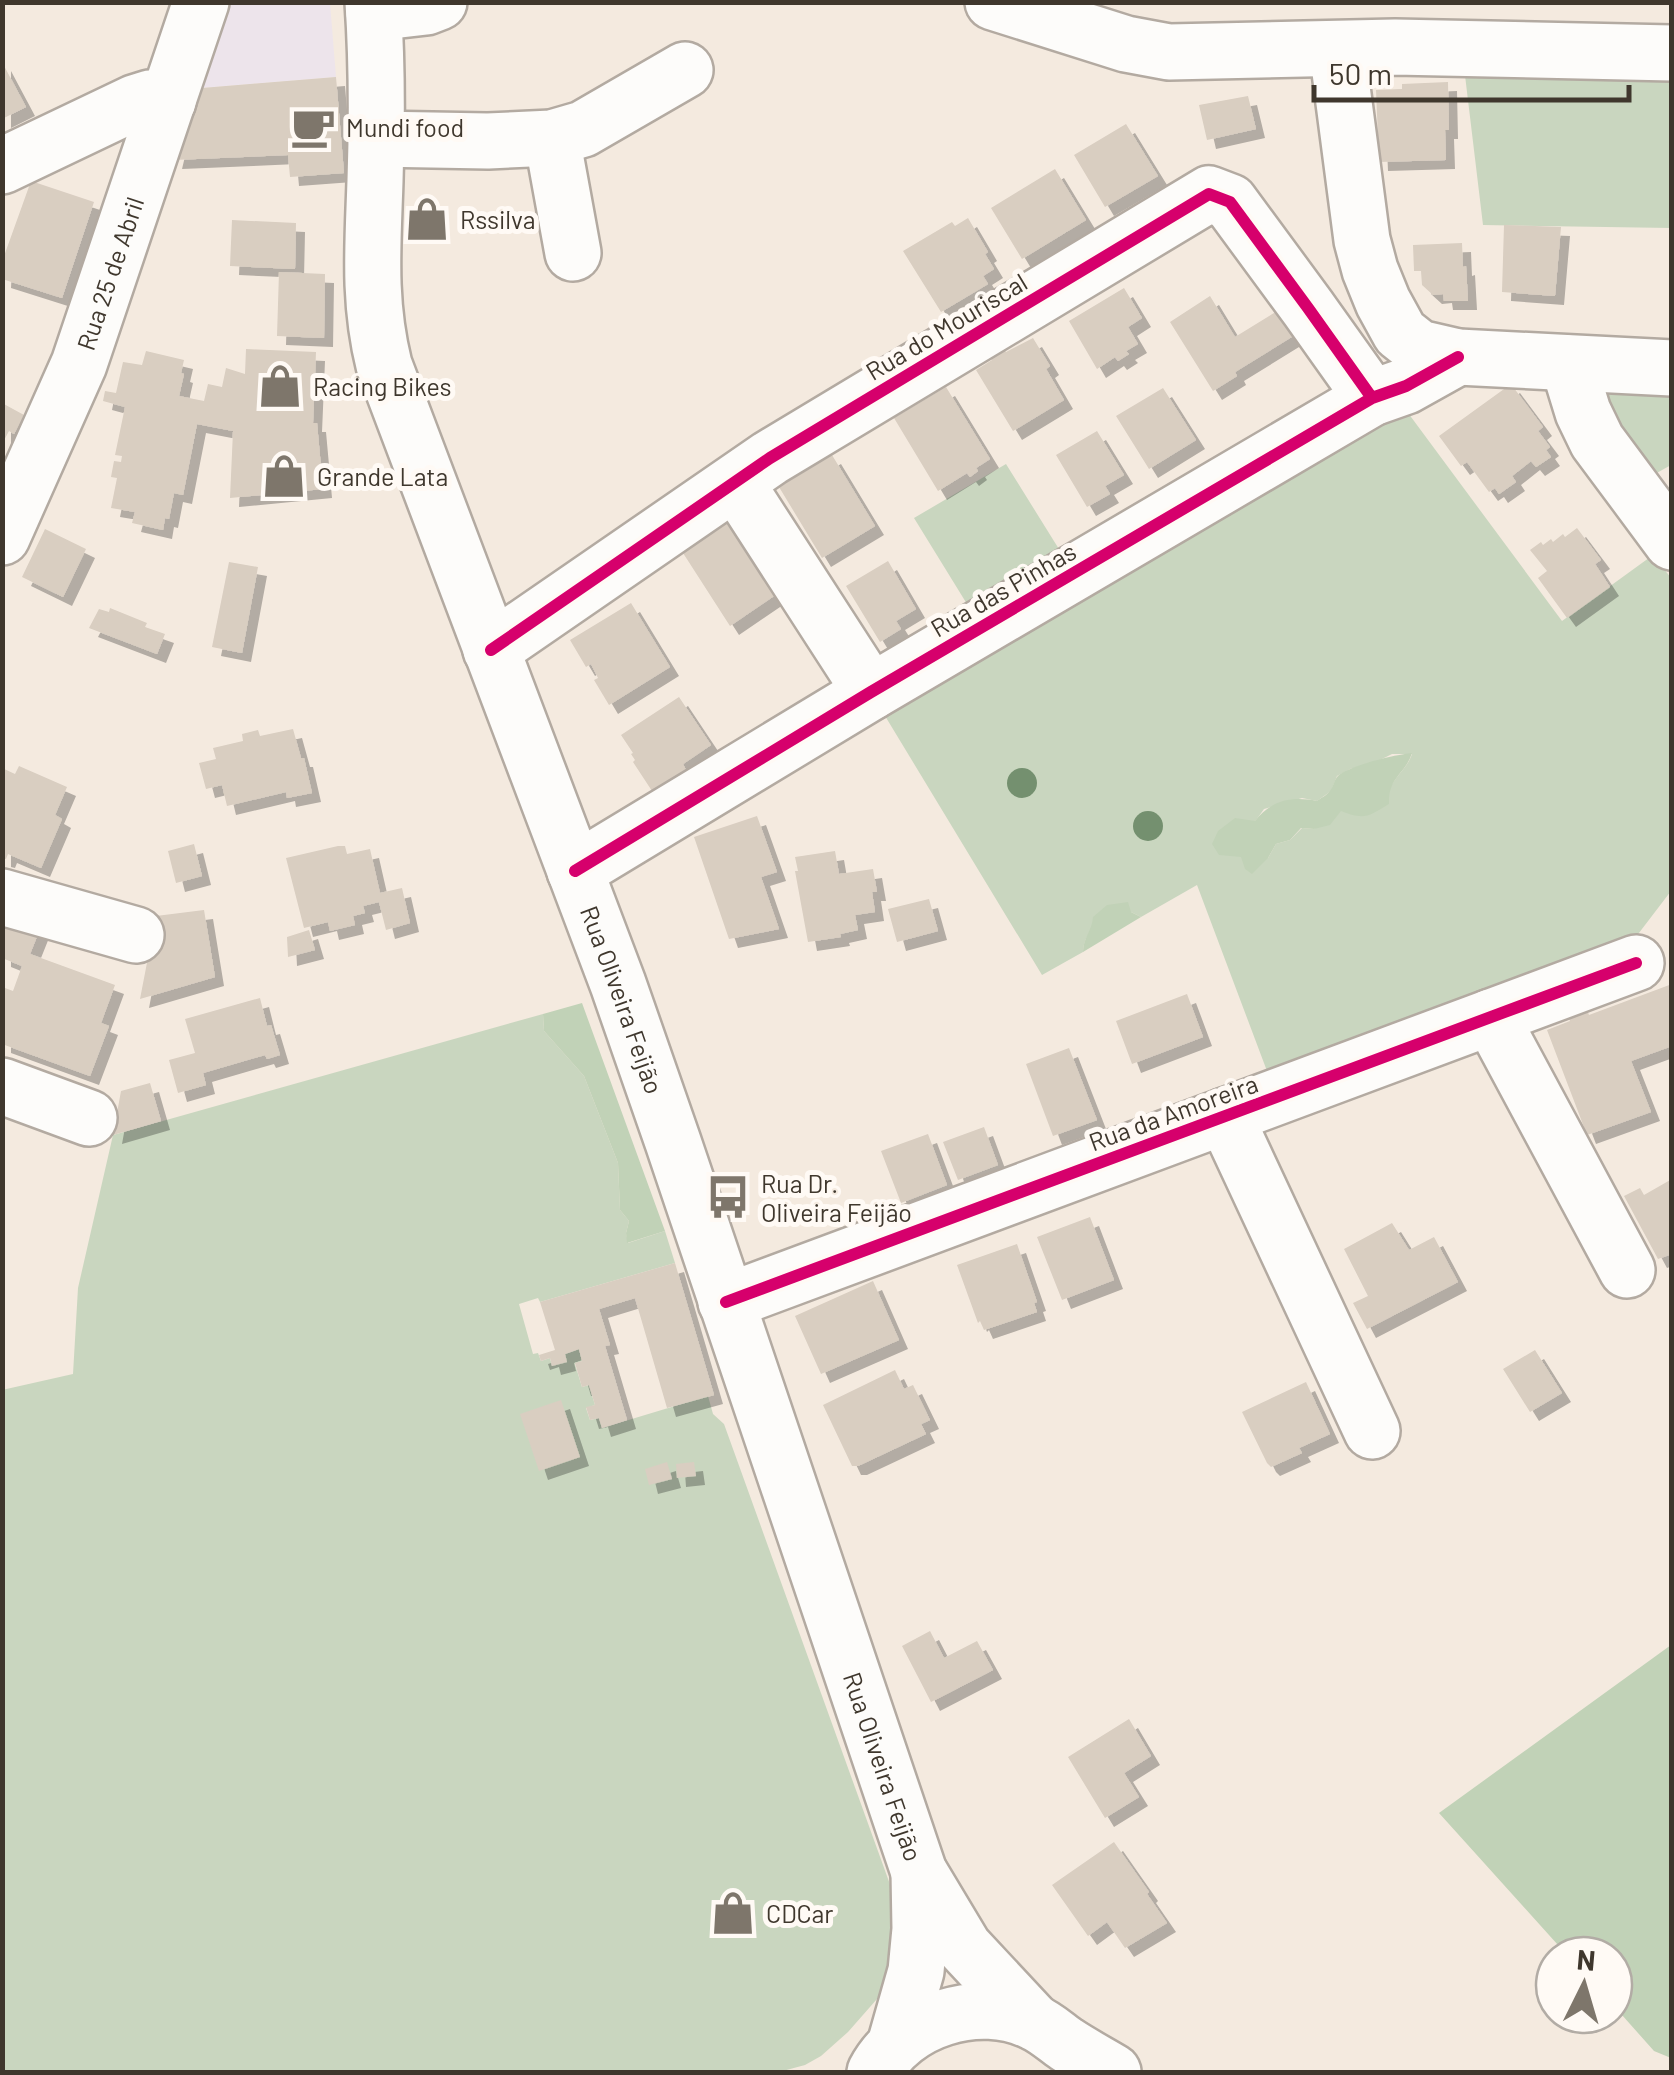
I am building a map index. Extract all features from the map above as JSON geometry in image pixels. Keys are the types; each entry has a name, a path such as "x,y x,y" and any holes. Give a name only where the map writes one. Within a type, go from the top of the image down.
{"street":[{"name":"Rua 25 de Abril","path":"2,537 79,364 201,2"},
{"path":"374,8 426,7 438,2"},
{"path":"993,2 1126,44 1169,52 1414,48 1672,54"},
{"name":"Rua Oliveira Feijão","path":"374,8 372,301 384,365 673,1142 919,1872 964,1947 1077,2054"},
{"path":"1337,49 1362,240 1383,302 1400,332 1419,348 1458,357 1672,368"},
{"path":"376,138 552,138 584,129 685,70"},
{"path":"2,166 134,103 150,98 168,101"},
{"path":"552,138 573,253"},
{"name":"Rua do Mouriscal","path":"491,650 770,458 1210,194 1230,202 1372,398"},
{"name":"Rua das Pinhas","path":"575,871 1372,398 1406,386 1458,357"},
{"path":"1568,364 1597,441 1672,542"},
{"path":"736,483 871,692"},
{"path":"2,897 136,935"},
{"name":"Rua da Amoreira","path":"726,1302 1636,964"},
{"path":"1491,1018 1626,1270"},
{"path":"2,1086 89,1118"},
{"path":"1225,1116 1372,1432"},
{"name":"Rua Oliveira Feijão","path":"879,2064 916,1971 919,1872"},
{"path":"879,2064 925,2024 960,2012 997,2012 1077,2054"}],"shaded area":[{"path":"208,3 330,3 336,77 190,89"}],"green space":[{"path":"1464,67 1671,73 1671,228 1483,225"},
{"path":"1610,385 1671,388 1671,465 1655,474 1598,396"},
{"path":"1397,398 1562,621 1653,555 1671,578 1671,891 1629,946 1270,1079 1197,885 1141,917 1131,912 1100,925 1088,936 1083,952 1042,975 879,706","holes":["1392,754 1412,754 1388,792 1340,811 1314,829 1302,828 1290,840 1276,844 1268,858 1231,855 1264,809 1302,798 1317,801 1331,791 1337,776 1350,769"]},
{"path":"1006,464 1067,562 975,617 914,518"},
{"path":"1412,753 1391,788 1389,804 1366,816 1341,811 1330,825 1301,828 1290,840 1276,844 1252,874 1245,869 1241,857 1219,855 1212,844 1218,831 1235,818 1255,821 1268,808 1283,801 1317,801 1342,773 1373,761"},
{"path":"1128,902 1131,912 1141,917 1083,952 1093,917 1107,905"},
{"path":"582,1003 665,1231 627,1243 629,1221 620,1210 618,1163 584,1076 544,1031 543,1014"},
{"path":"543,1014 544,1031 584,1076 618,1163 620,1210 629,1221 628,1243 665,1231 675,1263 540,1302 538,1298 519,1304 533,1354 538,1353 541,1361 550,1358 552,1366 565,1354 579,1349 582,1361 575,1364 582,1387 589,1385 595,1405 586,1408 590,1420 599,1418 602,1428 708,1396 713,1414 724,1424 892,1890 897,1911 887,1980 877,1999 821,2056 779,2072 3,2072 2,1390 73,1374 78,1288 113,1135"},
{"path":"1671,1645 1671,2058 1654,2051 1634,2028 1634,1935 1549,1935 1439,1813"}],"building":[{"path":"2,62 26,107 2,119"},
{"path":"336,77 344,173 290,177 288,155 173,160 190,89"},
{"path":"1448,82 1446,160 1379,162 1376,90 1402,89 1402,84"},
{"path":"1248,96 1256,129 1207,140 1199,105"},
{"path":"1126,124 1158,176 1105,207 1074,155"},
{"path":"1055,169 1086,220 1022,259 991,208"},
{"path":"31,181 94,202 62,298 2,279 3,259"},
{"path":"968,218 994,269 983,276 988,284 941,312 903,251 952,222 955,226"},
{"path":"232,220 296,223 295,269 230,266"},
{"path":"1504,225 1561,227 1555,296 1502,292"},
{"path":"1462,243 1468,301 1444,301 1443,294 1433,295 1422,285 1421,271 1414,271 1413,245"},
{"path":"279,272 325,274 324,338 277,336"},
{"path":"1124,288 1142,318 1128,327 1138,344 1118,361 1115,357 1097,369 1069,321"},
{"path":"1210,296 1235,337 1287,305 1303,330 1235,372 1237,376 1213,391 1170,322"},
{"path":"1033,338 1064,400 1013,431 976,370 992,360 987,351 1001,343 1006,352"},
{"path":"246,349 316,352 313,423 317,423 323,489 230,498 233,431 197,424 183,495 174,493 163,530 132,523 135,512 111,508 117,478 111,477 114,461 121,462 122,456 115,455 125,407 103,401 105,391 116,393 123,362 142,365 146,351 184,360 179,396 204,401 208,384 222,387 226,368 245,374"},
{"path":"1511,384 1543,427 1538,431 1550,447 1546,450 1551,457 1536,467 1531,461 1512,476 1516,482 1499,494 1495,488 1489,492 1467,462 1461,466 1439,436"},
{"path":"946,387 990,459 970,477 967,473 938,491 894,418"},
{"path":"1163,388 1196,440 1149,469 1116,416"},
{"path":"2,403 24,415 14,434 9,431 2,444"},
{"path":"1097,431 1124,475 1105,486 1110,494 1087,507 1056,455"},
{"path":"832,455 875,526 822,558 779,487"},
{"path":"730,521 770,579 765,582 774,596 730,626 683,553"},
{"path":"1577,528 1601,560 1595,564 1610,587 1567,618 1538,578 1547,571 1530,550 1541,542 1553,542 1563,534 1565,537"},
{"path":"45,529 86,549 63,597 22,577"},
{"path":"888,561 916,609 896,621 901,629 880,642 846,586"},
{"path":"229,562 258,567 242,653 212,647"},
{"path":"631,603 670,667 609,705 594,680 598,678 591,664 586,667 570,640"},
{"path":"110,608 165,634 157,654 89,628 99,609 109,612"},
{"path":"679,697 711,745 683,764 686,770 652,791 621,735"},
{"path":"293,729 312,793 287,798 286,792 227,806 222,785 206,789 199,763 216,759 213,748 243,741 242,734 258,730 260,736"},
{"path":"19,766 67,787 55,815 62,819 41,868 8,854 6,859 2,858 2,768 15,774"},
{"path":"757,816 777,872 761,877 779,929 729,939 694,837"},
{"path":"194,844 202,876 176,883 168,851"},
{"path":"345,846 347,854 370,849 380,893 402,888 410,923 386,930 379,902 363,906 365,913 353,916 355,925 330,931 328,922 304,928 286,858"},
{"path":"835,851 839,874 873,869 875,912 855,915 858,930 808,942 795,857"},
{"path":"929,899 938,931 897,942 888,909"},
{"path":"204,910 215,977 140,999 156,916"},
{"path":"2,913 42,924 30,954 115,985 101,1023 109,1026 90,1076 2,1044 2,994 5,988 13,991 22,966 2,958"},
{"path":"309,930 315,950 288,957 287,937"},
{"path":"1672,984 1672,1046 1631,1061 1651,1112 1587,1135 1547,1030 1570,1021 1566,1013 1586,1007 1589,1015"},
{"path":"1187,994 1203,1037 1132,1064 1116,1021"},
{"path":"260,998 280,1055 267,1059 265,1055 203,1073 206,1085 178,1093 169,1060 195,1053 185,1019"},
{"path":"1069,1048 1097,1120 1053,1136 1026,1064"},
{"path":"150,1083 161,1121 113,1135 121,1091"},
{"path":"984,1127 998,1165 958,1180 943,1142"},
{"path":"928,1134 947,1185 901,1203 881,1151"},
{"path":"1672,1179 1672,1254 1658,1259 1624,1196 1640,1188 1644,1195"},
{"path":"1090,1217 1114,1280 1062,1300 1037,1237"},
{"path":"1392,1223 1409,1250 1434,1237 1458,1282 1367,1329 1353,1303 1368,1296 1344,1249"},
{"path":"1017,1244 1037,1312 984,1330 957,1265"},
{"path":"675,1263 714,1395 667,1408 635,1298 599,1309 610,1345 605,1346 627,1420 602,1428 599,1418 590,1420 586,1407 595,1405 589,1385 582,1387 575,1363 582,1361 579,1349 565,1354 567,1362 552,1366 550,1358 541,1361 539,1355 555,1350 540,1302"},
{"path":"873,1281 899,1340 821,1374 795,1316"},
{"path":"1535,1350 1562,1393 1530,1412 1503,1369"},
{"path":"895,1370 904,1389 913,1385 930,1420 921,1424 926,1434 852,1466 823,1405"},
{"path":"1306,1382 1330,1434 1271,1467 1242,1412"},
{"path":"561,1400 580,1457 539,1471 520,1414"},
{"path":"667,1462 672,1479 649,1485 645,1469"},
{"path":"694,1462 696,1476 677,1478 676,1464"},
{"path":"930,1631 944,1658 977,1641 993,1670 931,1702 902,1646"},
{"path":"1129,1719 1151,1756 1124,1773 1139,1797 1105,1818 1068,1757"},
{"path":"1114,1842 1167,1923 1125,1948 1107,1922 1088,1936 1052,1885"}],"cycle path":[{"path":"491,650 770,458 1209,194 1230,202 1372,398"},
{"path":"575,871 1372,398 1406,386 1458,357"},
{"path":"726,1302 1636,963"}],"place":[{"name":"Mundi food","path":"313,127"},
{"name":"Rssilva","path":"427,219"},
{"name":"Racing Bikes","path":"280,386"},
{"name":"Grande Lata","path":"284,476"},
{"name":"Rua Dr. Oliveira Feijão","path":"728,1197"},
{"name":"CDCar","path":"733,1913"}]}
